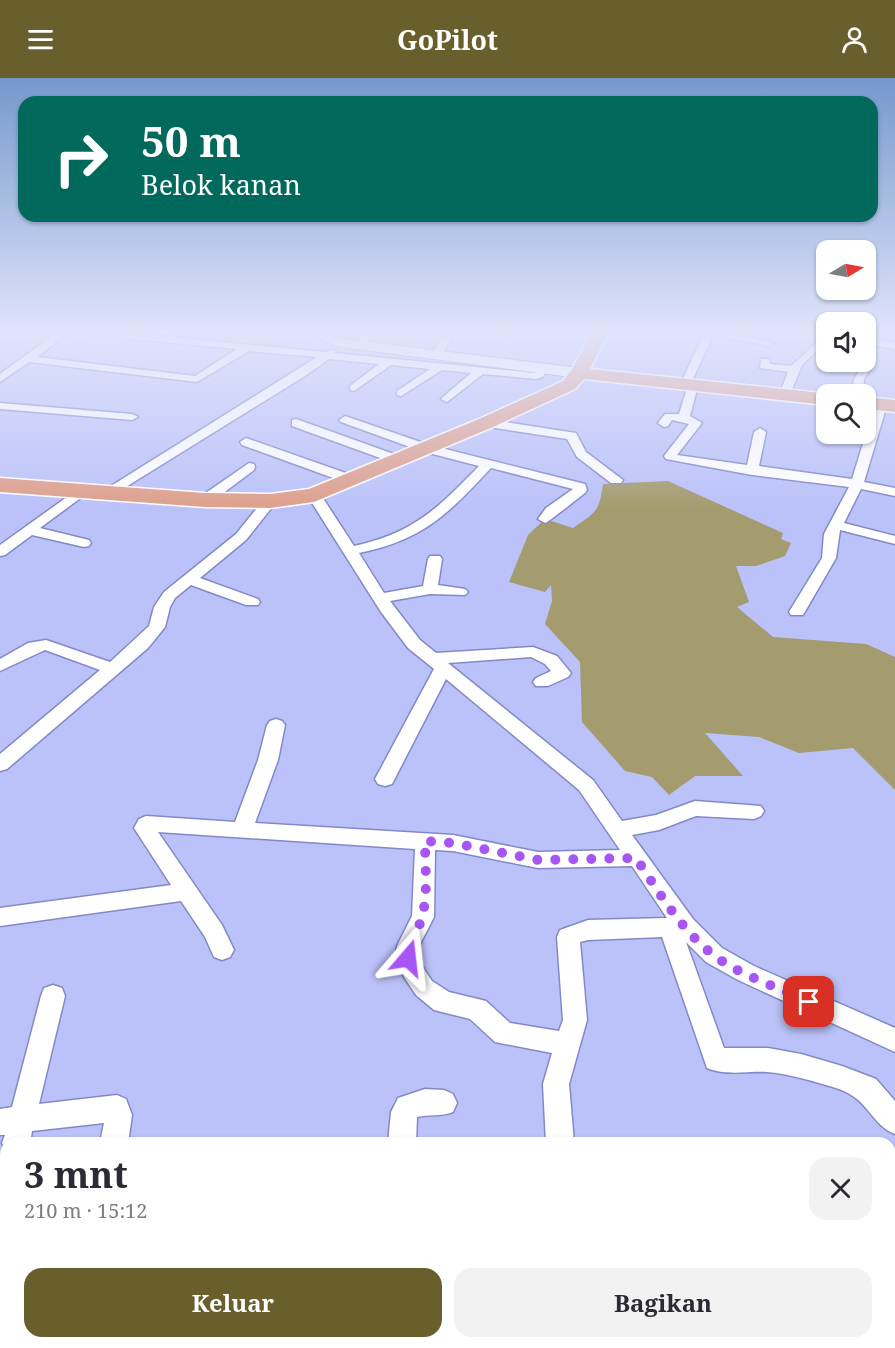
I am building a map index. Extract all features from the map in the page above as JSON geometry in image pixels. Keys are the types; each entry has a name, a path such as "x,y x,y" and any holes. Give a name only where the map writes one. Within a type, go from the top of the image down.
{"highway":[{"path":"0,485 204,500 270,501 314,495 486,423 538,390"},
{"path":"735,390 816,398"}],"street":[{"path":"108,494 273,390"},
{"path":"401,393 404,390"},
{"path":"447,399 457,390"},
{"path":"684,418 688,390"},
{"path":"785,395 787,390"},
{"path":"0,406 132,417"},
{"path":"797,612 830,555 829,542 835,525 857,484 883,408"},
{"path":"664,423 669,416 684,418 696,423 670,456 672,458 857,484 895,492"},
{"path":"345,420 425,448 580,487 580,490 545,519"},
{"path":"296,423 398,460"},
{"path":"486,423 572,436 575,438 578,450 616,480"},
{"path":"752,471 760,432"},
{"path":"246,442 352,480"},
{"path":"350,551 397,539 420,526 446,508 488,464"},
{"path":"204,500 249,467"},
{"path":"0,552 81,491"},
{"path":"314,495 380,598 414,644 586,785 636,858 677,927 716,1060 768,1060 801,1066 842,1078 867,1088 895,1121"},
{"path":"0,764 114,669 154,632 165,600 241,537 270,501"},
{"path":"835,525 895,540"},
{"path":"30,530 84,543"},
{"path":"430,589 435,559"},
{"path":"190,579 252,602"},
{"path":"380,598 430,589 460,592"},
{"path":"0,666 34,647 46,645 114,669"},
{"path":"438,663 533,652 551,660 562,673 542,682"},
{"path":"385,779 438,663"},
{"path":"243,828 268,760 276,725"},
{"path":"616,830 659,822 695,808 754,812"},
{"path":"222,950 214,932 144,828 146,824 243,828 453,843 538,860 636,858"},
{"path":"425,841 423,917 408,946 408,958 424,988 443,1002 477,1009 504,1034 568,1044"},
{"path":"0,917 186,892"},
{"path":"560,1137 556,1084 575,1020 568,937 588,930 677,927 726,963 895,1040"},
{"path":"53,996 13,1129 117,1108 119,1115 115,1137"},
{"path":"402,1137 404,1113 407,1107 425,1102 444,1103"}],"shaded area":[{"path":"668,481 783,533 781,539 791,543 785,556 756,566 736,566 749,602 737,607 773,637 866,644 895,657 895,790 853,748 799,753 759,737 705,733 743,776 695,776 669,795 652,777 625,771 582,722 580,662 545,624 552,601 551,585 545,592 509,582 528,535 545,519 573,528 598,506 603,484"}],"route":[{"path":"408,958 408,946 423,917 425,841 453,843 538,860 636,858 685,926 714,955 746,974 809,1002"}]}
